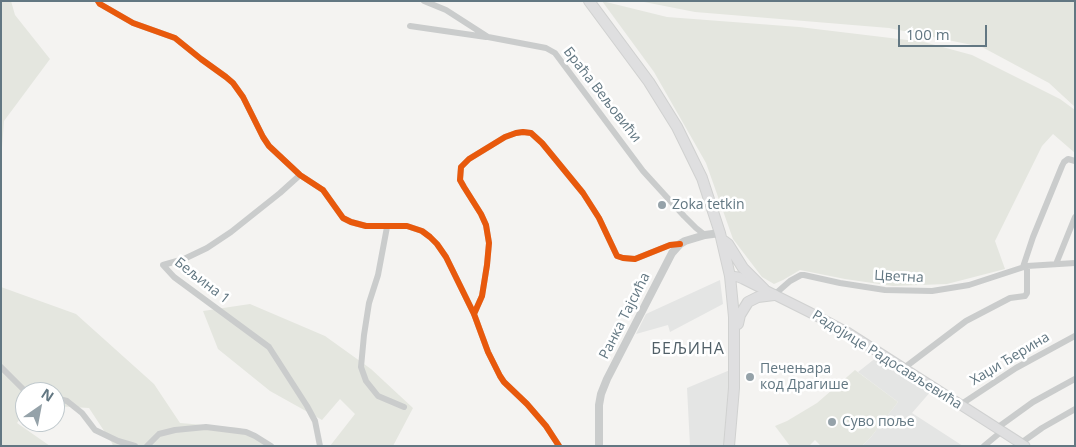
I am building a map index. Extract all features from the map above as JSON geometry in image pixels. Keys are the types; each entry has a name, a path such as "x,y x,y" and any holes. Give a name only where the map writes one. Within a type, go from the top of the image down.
{"main road":[{"path":"589,1 656,92 677,127 705,188 721,236 733,296 734,388 729,446"},
{"path":"721,236 743,268 764,289"},
{"name":"Радојице Радосављевића","path":"730,276 740,278 764,289 836,326 1023,445"},
{"path":"734,336 740,315 748,302 758,297 774,295"}],"street":[{"path":"98,1 133,23 175,38 226,77 243,97 269,146 300,175 323,190 344,218 366,226 407,226 422,231 430,237 446,258 474,314 488,352 500,376 546,426 559,446"},
{"name":"Браћа Вељовићи","path":"424,1 446,10 488,37 546,48 555,53 643,171 684,216 705,235"},
{"path":"410,26 488,37"},
{"path":"474,314 482,296 489,243 486,225 481,214 460,180 461,168 469,159 505,137 516,133 527,132 542,143 583,193 599,218 617,256 635,259 670,245 680,244 705,235 721,236"},
{"path":"904,368 966,321 1010,298 1025,296 1027,293 1025,267 1033,236 1064,162 1068,159 1075,161"},
{"name":"Бељина 1","path":"300,175 238,226 207,248 184,259 163,265 174,277 269,347 315,421 320,446"},
{"path":"1056,264 1074,222"},
{"path":"387,227 378,275 369,303 361,367 366,381 378,396 404,407"},
{"name":"Ранка Тајсића","path":"599,446 601,394 607,379 672,252 680,244"},
{"name":"Цветна","path":"774,295 790,281 801,275 885,290 932,291 969,285 1025,267 1075,263"},
{"name":"Хаџи Ђерина","path":"960,405 1022,364 1075,336"},
{"path":"1,367 16,382"},
{"path":"984,446 1033,402 1075,379"},
{"path":"65,401 82,413 95,430 118,442 135,446"},
{"path":"1023,445 1042,428 1075,409"},
{"path":"147,446 158,434 175,430 206,427 246,432 271,446"}],"shaded area":[{"path":"1,1 11,1 15,15 50,59 4,121 1,161"},
{"path":"602,1 667,17 799,27 924,42 972,55 1060,99 1075,110 1075,153 1053,134 1042,146 995,241 1005,269 947,284 893,286 800,270 774,284 762,277 733,239 706,163 654,72"},
{"path":"639,1 1075,1 1075,107 1049,83 982,47 889,28 695,12"},
{"path":"720,280 723,304 670,332 668,325 636,334 646,314"},
{"path":"1,287 76,314 154,384 180,423 240,428 272,446 113,446 89,408 65,407 65,382 15,382 15,432 30,432 50,446 1,446"},
{"path":"250,304 325,336 371,369 413,408 393,446 330,446 355,414 340,399 322,420 270,391 218,349 203,311"},
{"path":"877,357 932,390 912,413 963,446 862,446 898,402 858,372"},
{"path":"730,370 724,446 690,446 687,388"},
{"path":"855,370 898,402 871,437 862,446 821,446 815,440 809,446 790,446 775,426 817,403"}],"cycle path":[{"path":"98,1 133,23 175,38 233,83 243,97 269,146 300,175 323,190 343,218 366,226 407,226 422,231 430,237 446,257 474,314 488,352 500,376 546,426 559,446"},
{"path":"474,314 482,296 489,243 486,225 481,214 460,180 461,167 469,159 505,137 516,133 531,133 542,143 583,193 599,218 617,256 635,259 670,245 680,244"}],"place":[{"name":"Zoka tetkin","path":"662,205"},
{"name":"Печењара код Драгише","path":"750,377"},
{"name":"Суво поље","path":"832,422"}],"district":[{"name":"БЕЉИНА","path":"688,349"}]}
